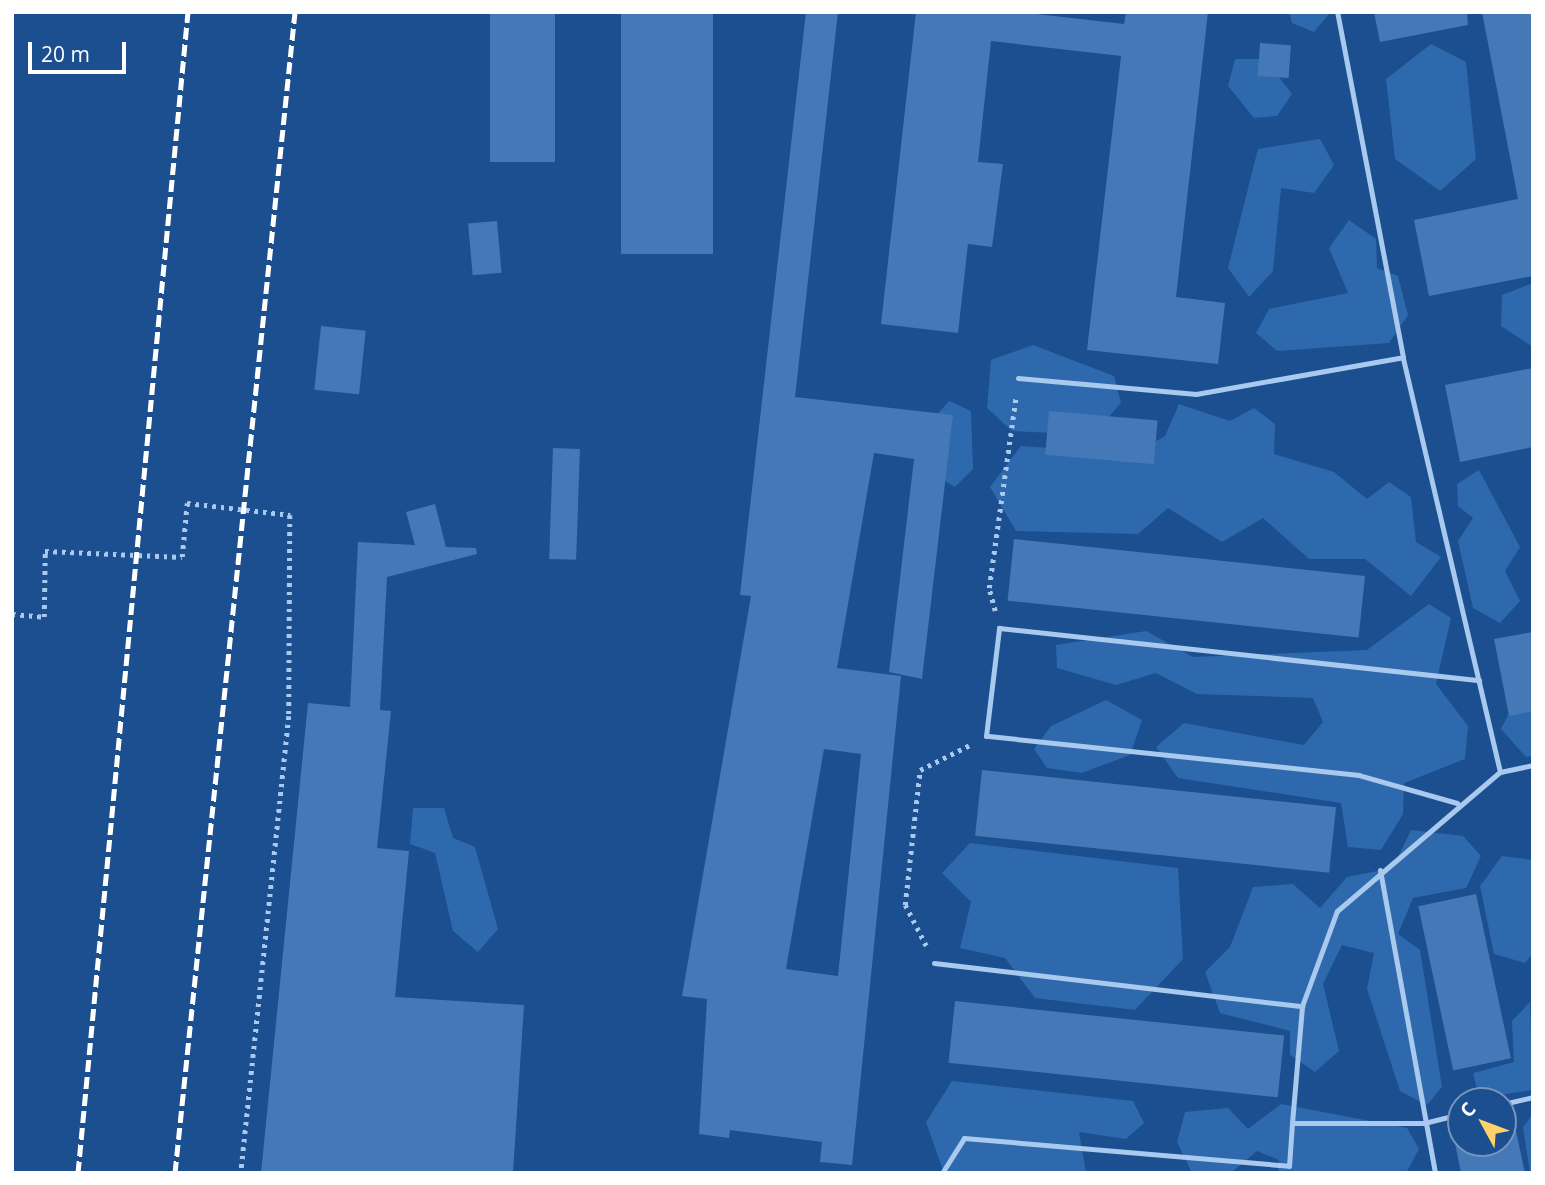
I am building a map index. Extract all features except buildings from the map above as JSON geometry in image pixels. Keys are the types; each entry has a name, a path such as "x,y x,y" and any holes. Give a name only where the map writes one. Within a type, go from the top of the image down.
{"lane":[{"path":"1337,12 1403,357 1500,772"},
{"path":"1018,378 1196,394 1403,357"},
{"path":"1457,803 1359,775 986,736 999,628 1479,680"},
{"path":"942,1173 964,1138 1288,1169 1302,1006 1337,911 1457,803 1500,772 1533,765"},
{"path":"1380,870 1435,1173"},
{"path":"934,963 1302,1006"},
{"path":"1292,1123 1424,1123 1447,1117"}],"path":[{"path":"999,628 989,588 1018,378"},
{"path":"12,614 44,617 45,551 182,557 187,503 290,515 289,716 241,1173"},
{"path":"934,963 905,905 920,770 986,736"}],"shaded area":[{"path":"1289,12 1330,13 1314,32 1292,23"},
{"path":"1431,44 1466,62 1476,159 1440,191 1395,159 1386,79"},
{"path":"1235,59 1265,59 1292,94 1277,116 1254,118 1228,86"},
{"path":"1320,139 1334,165 1314,193 1281,188 1273,271 1249,297 1228,268 1258,149"},
{"path":"1349,220 1376,239 1377,268 1398,276 1408,315 1389,343 1277,351 1256,333 1269,309 1348,293 1329,248"},
{"path":"1533,283 1533,347 1501,326 1502,295"},
{"path":"1033,345 1114,376 1121,403 1093,435 1012,431 987,408 991,360"},
{"path":"949,401 971,411 973,469 955,487 933,474 933,419"},
{"path":"1179,404 1230,421 1254,408 1275,424 1274,454 1334,472 1367,499 1389,482 1411,497 1416,542 1441,557 1411,596 1365,559 1309,559 1263,518 1222,542 1168,508 1138,534 1016,531 990,487 1021,446 1134,454 1165,436"},
{"path":"1479,470 1520,547 1505,571 1520,601 1500,623 1473,608 1458,541 1473,518 1458,506 1457,484"},
{"path":"1429,604 1451,618 1436,684 1468,726 1465,759 1404,783 1403,814 1381,850 1348,847 1341,803 1178,778 1156,747 1184,723 1304,745 1323,722 1313,698 1197,694 1156,673 1116,685 1057,668 1056,645 1146,631 1193,657 1367,650"},
{"path":"1520,691 1533,692 1533,756 1526,757 1501,729"},
{"path":"1106,700 1142,720 1130,755 1082,773 1047,768 1034,749 1051,726"},
{"path":"413,808 444,808 453,838 475,847 498,929 478,952 453,931 435,853 410,844"},
{"path":"1411,830 1463,836 1481,856 1466,888 1413,898 1398,934 1420,950 1442,1087 1427,1105 1400,1091 1367,989 1374,953 1342,945 1323,984 1339,1051 1315,1072 1290,1055 1290,1031 1220,1013 1205,972 1230,947 1253,887 1293,884 1320,908 1347,877 1393,868"},
{"path":"970,843 1178,868 1183,959 1135,1010 1035,998 1005,958 960,948 971,902 942,873"},
{"path":"1502,856 1533,860 1533,953 1525,963 1494,954 1480,886"},
{"path":"1530,1002 1533,1090 1517,1092 1517,1087 1476,1087 1473,1073 1514,1062 1512,1021"},
{"path":"952,1081 1133,1101 1144,1123 1126,1139 1079,1132 1086,1173 944,1173 926,1122"},
{"path":"1281,1104 1407,1128 1419,1149 1406,1173 1278,1173 1279,1160 1257,1151 1231,1173 1191,1171 1177,1142 1185,1112 1228,1108 1248,1129"},
{"path":"1533,1114 1533,1173 1530,1173 1523,1127"}],"railway":[{"path":"78,1173 188,12"},
{"path":"175,1173 295,12"}]}
